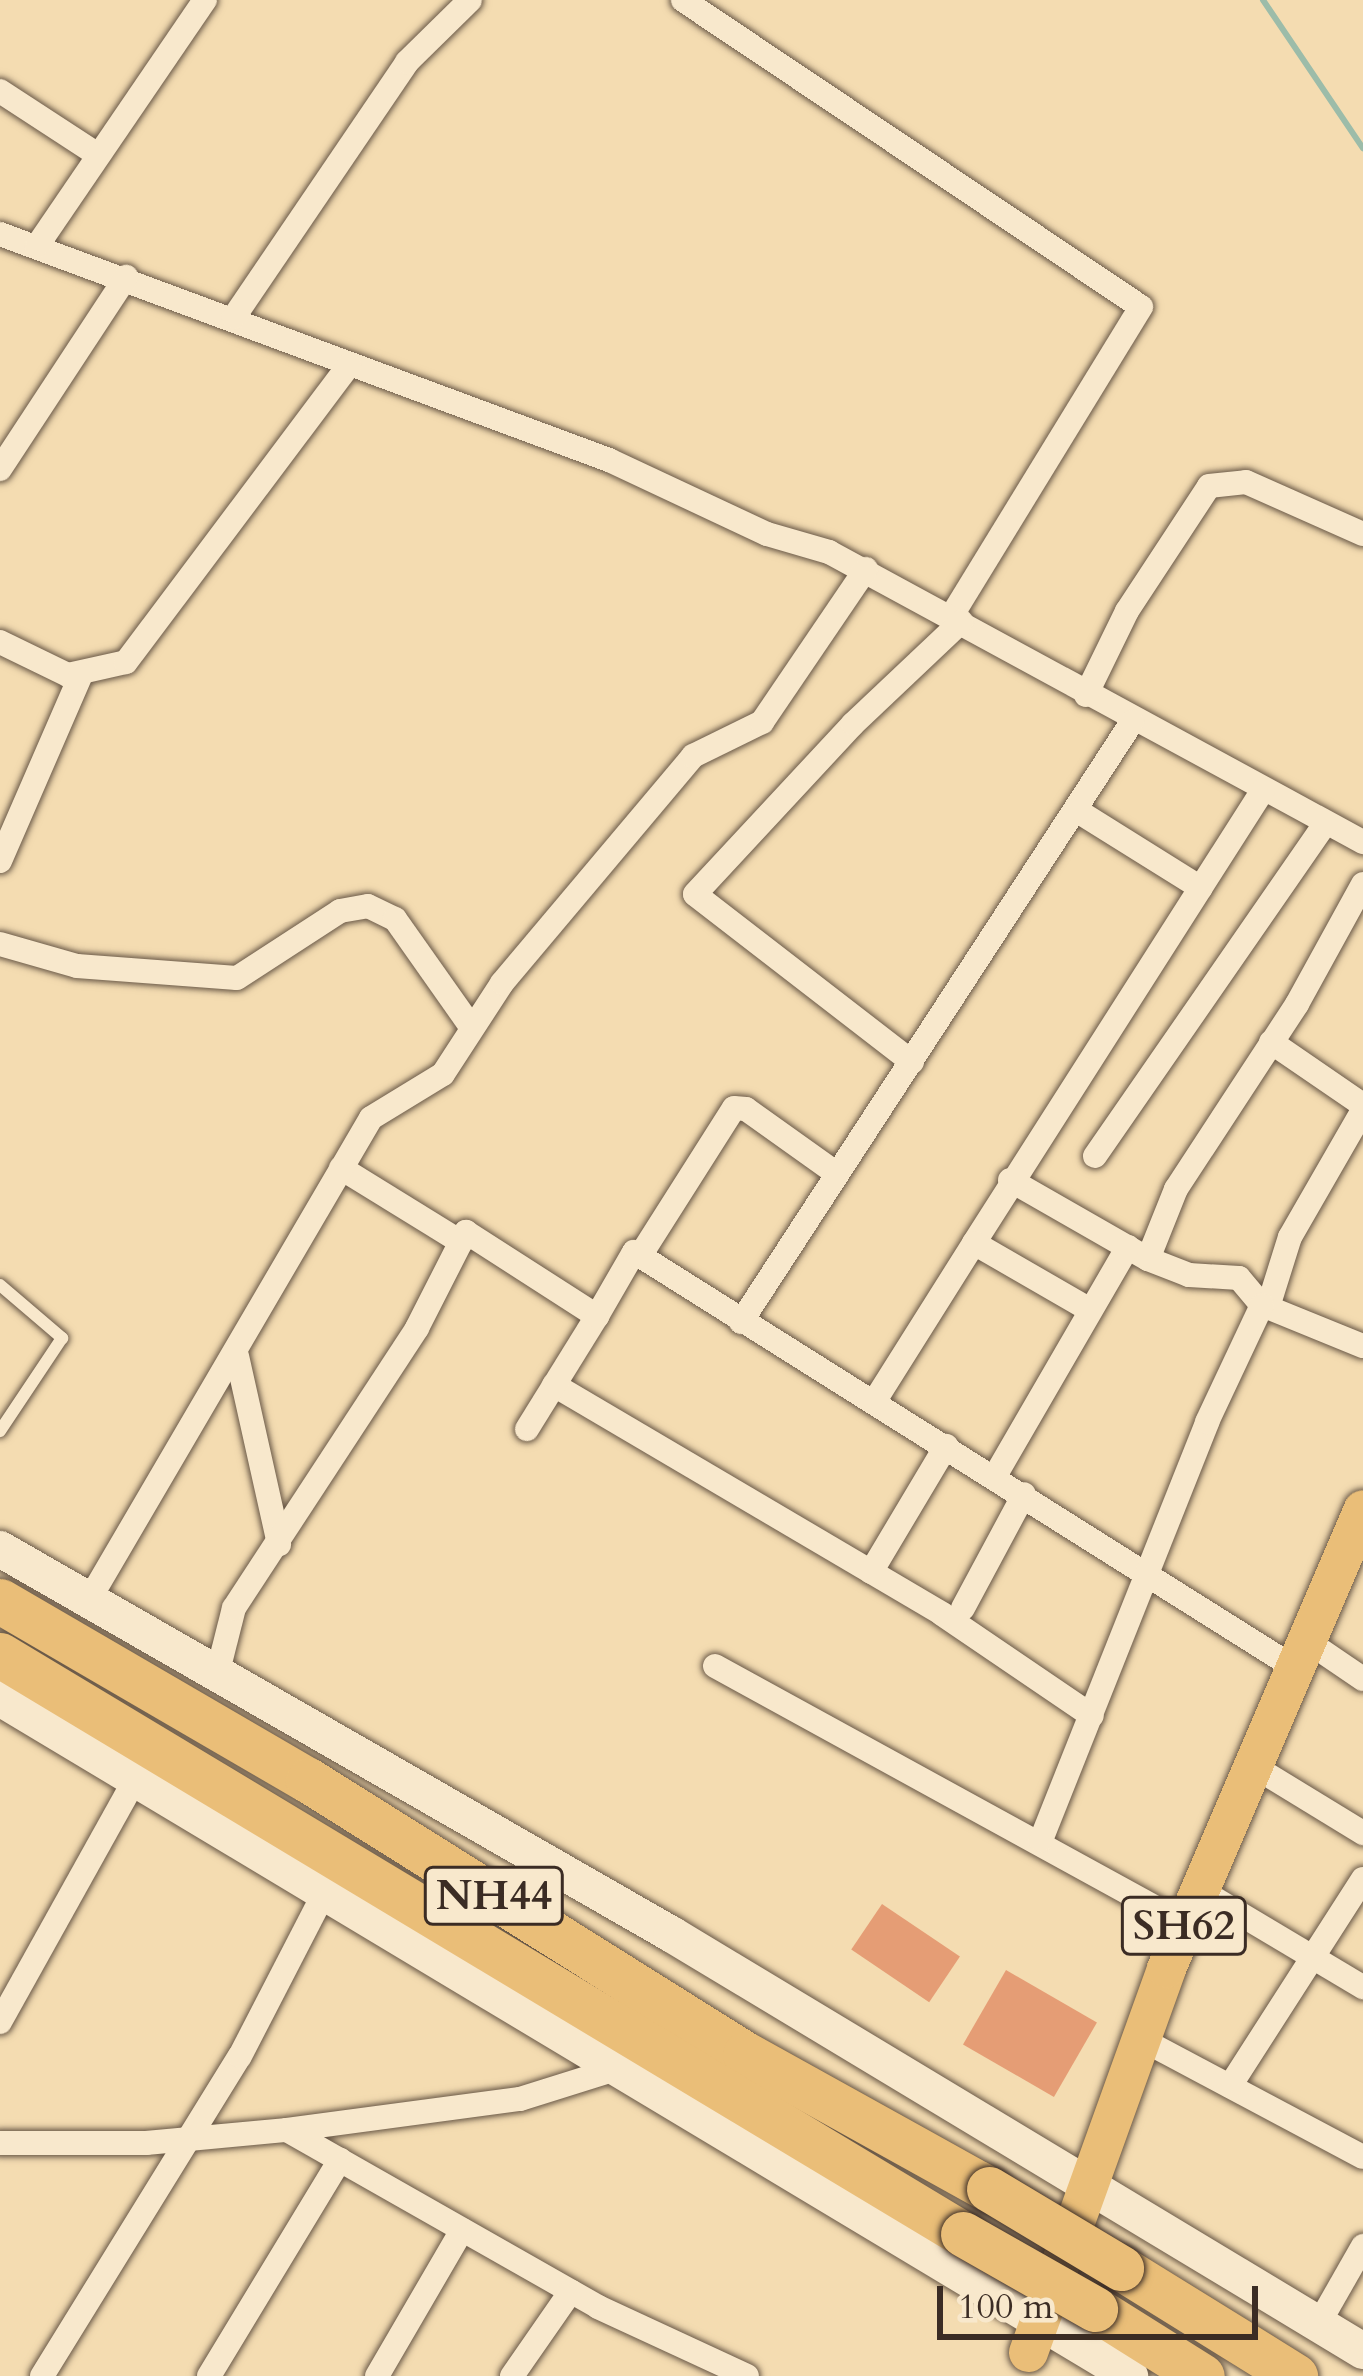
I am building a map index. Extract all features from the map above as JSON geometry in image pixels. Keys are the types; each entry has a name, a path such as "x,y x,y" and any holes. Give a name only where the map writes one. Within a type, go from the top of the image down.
{"highway":[{"name":"NH44","path":"0,1601 308,1780 745,2054 988,2189 1295,2376"},
{"name":"NH44","path":"0,1655 1202,2376"}],"main road":[{"name":"SH62","path":"1026,2356 1193,1907 1363,1509"}],"street":[{"path":"37,246 206,0"},
{"path":"234,317 412,55 470,0"},
{"path":"683,0 715,6 859,124 1141,307 956,620 695,894 911,1062"},
{"path":"0,91 98,155"},
{"path":"0,234 609,460 767,534 866,569 1132,722 1363,842"},
{"path":"0,469 126,277"},
{"path":"0,642 56,673 81,675 110,670 136,652 349,364"},
{"path":"1085,695 1127,611 1209,486 1246,482 1363,534"},
{"path":"89,1600 237,1356 371,1118 438,1080 472,1028 616,840 693,756 762,722 866,569"},
{"path":"3,843 81,675"},
{"path":"741,1322 1132,722"},
{"path":"874,1402 1010,1180 1263,790"},
{"path":"1076,810 1201,888"},
{"path":"1095,1156 1326,823"},
{"path":"995,1477 1090,1310 1138,1253 1271,1042 1363,884"},
{"path":"0,944 77,966 237,977 340,911 368,906 395,919 472,1028"},
{"path":"1041,1840 1290,1237 1363,1107 1271,1042"},
{"path":"640,1256 734,1108 746,1109 837,1174"},
{"path":"341,1168 460,1242"},
{"path":"1010,1180 1138,1253 1189,1275 1239,1278 1265,1306 1363,1346"},
{"path":"218,1675 234,1608 417,1328 466,1232 597,1316"},
{"path":"974,1243 1090,1310"},
{"path":"527,1429 634,1252 1024,1494 1148,1577 1304,1656 1363,1679"},
{"path":"237,1356 279,1544"},
{"path":"554,1385 871,1572 1092,1715"},
{"path":"871,1572 946,1446"},
{"path":"963,1608 1024,1494"},
{"path":"0,1549 1363,2351"},
{"path":"715,1666 1041,1840 1314,1955 1363,1987"},
{"path":"0,1698 616,2069 1026,2356 1130,2376"},
{"path":"1255,1767 1363,1833"},
{"path":"4,2007 135,1779"},
{"path":"1230,2086 1363,1879"},
{"path":"41,2376 189,2140 324,1893"},
{"path":"1142,2039 1363,2157"},
{"path":"0,2143 189,2140 287,2130 520,2099 616,2069"},
{"path":"287,2130 571,2291 747,2376"},
{"path":"209,2376 340,2160"},
{"path":"377,2376 462,2230"},
{"path":"1318,2325 1363,2246"},
{"path":"512,2376 571,2291"}],"lane":[{"path":"0,1285 62,1338 0,1431"}],"building":[{"path":"882,1904 960,1957 929,2002 851,1950"},
{"path":"1006,1970 1097,2022 1054,2097 963,2044"}],"waterway":[{"path":"1263,0 1363,148"}]}
